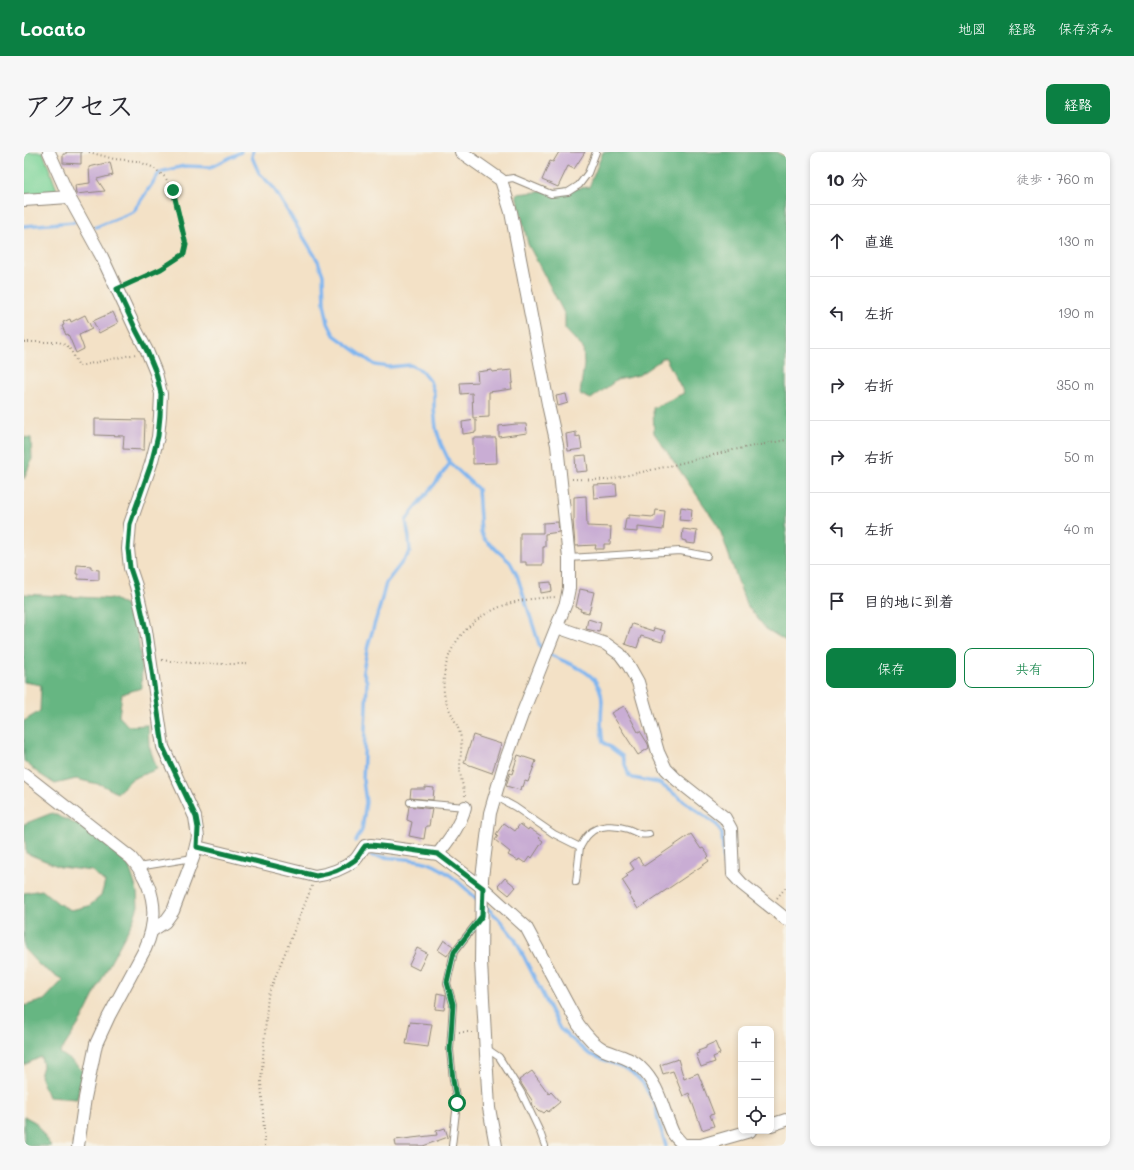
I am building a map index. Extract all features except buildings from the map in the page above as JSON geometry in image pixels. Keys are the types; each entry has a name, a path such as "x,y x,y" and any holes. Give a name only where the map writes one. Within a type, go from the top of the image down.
{"street":[{"path":"49,152 69,197 102,257 147,351 156,373 161,394 158,436 151,464 130,524 128,549 130,568 136,586 146,630 163,747 196,817 198,828 195,852 173,911 165,922 153,930"},
{"path":"461,152 501,180 511,212 557,445 570,574 566,603 523,712 490,813 482,878 481,962 489,1108 496,1146"},
{"path":"24,200 69,197"},
{"path":"557,627 606,644 620,654 630,666 638,682 658,752 666,769 677,780 725,818 730,829 733,874 742,884 786,918"},
{"path":"24,774 131,858 138,867 150,890 153,907 153,930 146,949 109,1016 96,1044 85,1098 78,1146"},
{"path":"438,854 456,830 465,807"},
{"path":"195,852 316,876 330,874 340,869 356,859 365,846 371,845 438,854 483,888 526,927 578,1024 596,1045 640,1066 651,1079 659,1093 674,1134 683,1145 701,1145 740,1134"},
{"path":"774,1124 786,1120"}],"lane":[{"path":"501,180 513,178 551,194 568,192 579,185 588,173 596,152"},
{"path":"569,558 680,551 707,556"},
{"path":"495,796 515,807 554,834 580,847"},
{"path":"410,802 465,807"},
{"path":"576,882 580,847 589,833 601,827 616,826 627,828 642,835 649,834"},
{"path":"138,867 195,852"},
{"path":"452,1146 457,1103 451,1057 453,1004 447,982 454,952 482,916"},
{"path":"485,1047 500,1057 518,1086 545,1146"}],"path":[{"path":"89,152 114,159 137,161 152,167 165,177 173,190 186,245 184,254 172,262 117,289"},
{"path":"24,342 59,342 69,347 79,366 147,351"},
{"path":"561,478 606,480 733,450 786,440"},
{"path":"465,807 466,799 460,770 462,752 461,738 444,694 444,673 448,657 455,641 468,627 483,615 494,609 509,603 536,598 567,596"},
{"path":"151,659 183,663 247,664"},
{"path":"265,1146 261,1082 268,995 316,876"},
{"path":"452,1031 484,1033"}],"green space":[{"path":"24,152 43,152 57,190 55,194 24,195"},
{"path":"603,152 776,152 786,157 786,641 766,629 746,604 719,527 654,433 653,408 684,393 665,357 639,375 617,380 591,399 580,394 584,364 583,348 565,329 565,315 528,244 516,194 589,187"},
{"path":"24,437 31,438 32,459 24,479"},
{"path":"24,594 114,599 126,606 136,622 142,669 141,688 122,694 119,716 128,726 148,725 149,746 157,769 132,779 117,793 102,785 76,779 55,784 38,773 24,761 24,721 40,711 41,685 24,682"},
{"path":"52,813 80,826 107,844 129,866 137,891 138,906 133,921 82,1019 60,1053 83,1071 77,1099 48,1097 40,1076 43,1066 41,1057 24,1065 24,1006 44,1000 63,980 40,966 24,949 24,893 42,890 59,904 71,910 89,906 101,896 105,882 92,871 60,867 26,853 24,824"},
{"path":"24,1116 35,1122 51,1146 24,1146"}],"waterway":[{"path":"96,227 133,212 160,172 184,166 211,167 241,152"},
{"path":"253,152 252,157 259,173 273,187 318,261 323,275 324,303 328,323 334,335 375,365 389,367 410,365 421,370 430,381 434,393 436,428 441,444 450,463 478,489 481,533 484,539 510,562 517,575 540,647 544,651"},
{"path":"24,226 74,222"},
{"path":"356,841 362,830 366,802 363,781 367,682 363,671 368,645 386,583 410,552 406,521 450,463"},
{"path":"549,654 584,671 597,683 601,692 601,727 603,742 622,756 629,776 659,783 717,825 722,834 724,866"},
{"path":"371,856 415,860 429,863 445,871 479,901"},
{"path":"485,906 498,918 515,939 560,1029 589,1054 629,1070 643,1083 656,1106 658,1120 666,1146"}],"route":[{"path":"173,190 186,245 184,254 161,269 117,289 147,351 156,373 161,394 158,436 151,464 130,524 128,549 130,568 136,586 146,630 163,747 181,788 196,817 198,828 197,847 316,876 330,874 340,869 356,859 365,846 371,845 390,847 438,854 483,888 482,916 454,952 447,982 453,1004 450,1050 457,1103"}]}
